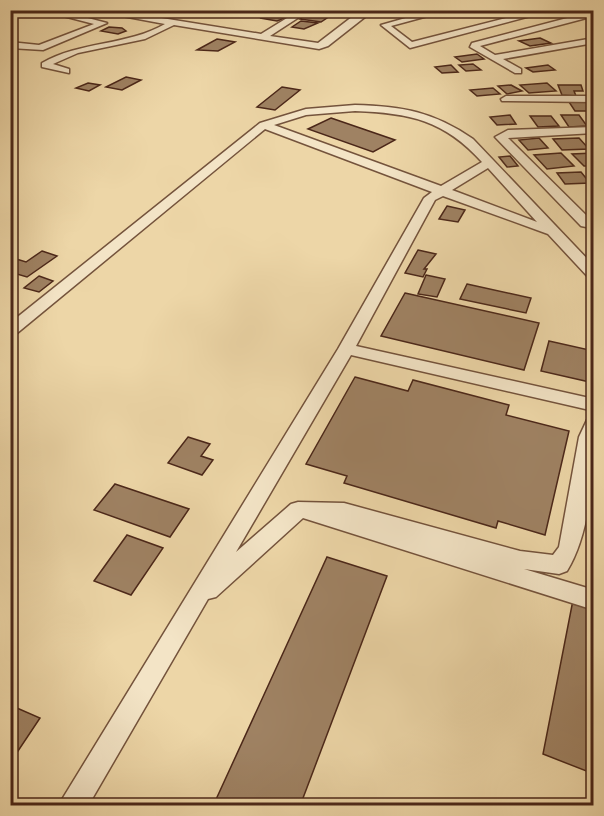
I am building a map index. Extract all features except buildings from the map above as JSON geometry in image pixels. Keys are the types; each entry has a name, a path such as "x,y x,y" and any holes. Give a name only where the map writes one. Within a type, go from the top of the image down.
{"street":[{"path":"10,16 28,10"},
{"path":"10,45 40,48 103,23 44,10"},
{"path":"94,10 323,45 366,13 365,10"},
{"path":"262,37 306,10"},
{"path":"446,10 385,25 410,45 549,10"},
{"path":"518,71 474,47 475,45 594,13"},
{"path":"66,71 45,65 91,47 140,39 175,21"},
{"path":"494,58 594,40"},
{"path":"506,99 594,99"},
{"path":"10,331 264,125 283,117 312,111 357,109 389,111 423,117 447,126 469,141 594,275"},
{"path":"264,125 552,231"},
{"path":"586,223 501,137 508,133 593,130"},
{"path":"72,806 346,349 430,198 439,190 488,163"},
{"path":"346,349 594,405"},
{"path":"192,605 298,510 344,511 520,560 559,565 569,549 588,437 594,424"},
{"path":"298,510 594,600"}]}
